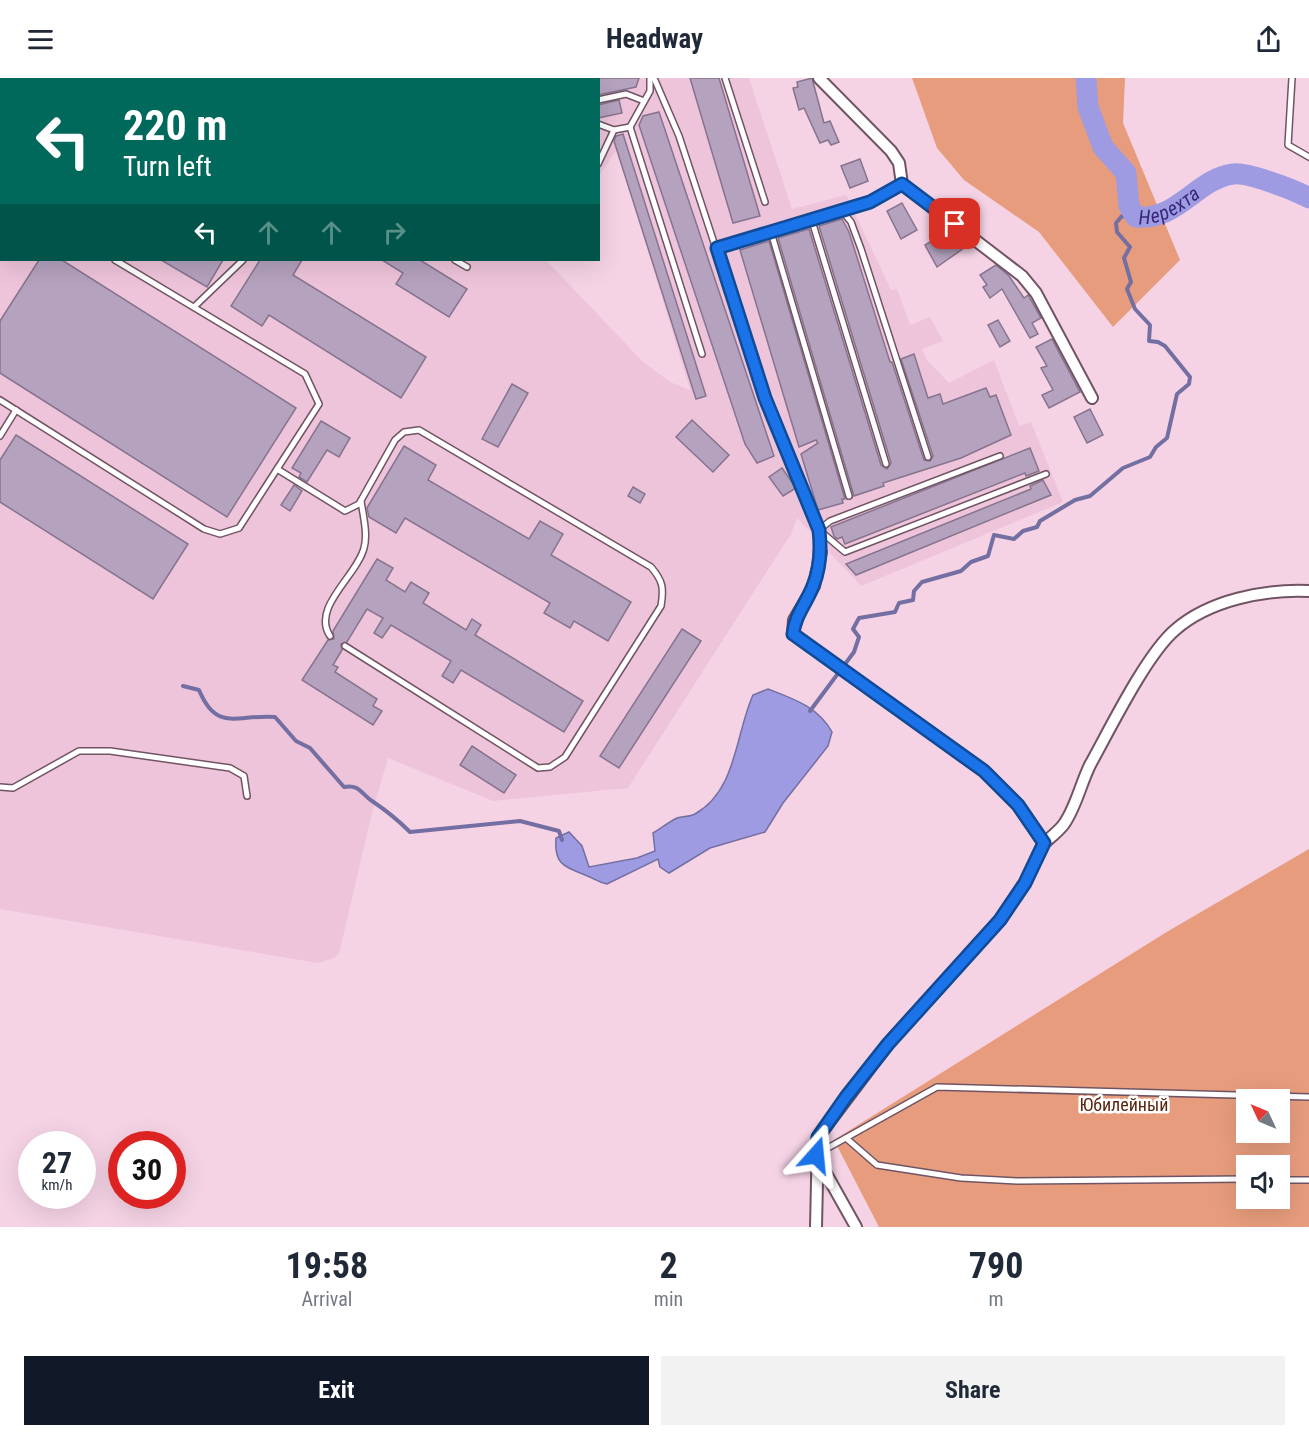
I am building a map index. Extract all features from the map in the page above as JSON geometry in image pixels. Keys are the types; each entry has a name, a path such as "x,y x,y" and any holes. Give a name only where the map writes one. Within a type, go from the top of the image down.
{"street":[{"path":"819,78 891,151 898,163 902,184 1022,276 1036,293 1092,398"},
{"path":"821,552 814,586 794,620 793,634 984,771 1018,805 1044,843"},
{"path":"816,1227 818,1137 888,1044 1000,920 1025,883 1044,843 1065,823 1089,768 1157,651 1174,631 1194,615 1261,594 1309,591"},
{"path":"816,1155 856,1227"}],"lane":[{"path":"650,78 650,91 630,127 702,354"},
{"path":"654,78 679,136 765,398 819,530 821,552"},
{"path":"725,78 765,202"},
{"path":"1292,78 1288,145 1309,157"},
{"path":"600,100 626,94 644,101"},
{"path":"600,125 614,130 630,127"},
{"path":"600,160 614,130"},
{"path":"717,248 870,202 902,184"},
{"path":"842,211 851,222 861,249 928,457"},
{"path":"812,220 886,464"},
{"path":"771,232 849,496"},
{"path":"0,400 204,529 220,534 239,528 319,404 315,391 305,374 117,261"},
{"path":"194,307 242,261"},
{"path":"457,261 467,267"},
{"path":"0,436 16,410"},
{"path":"277,469 345,511 361,500 395,440 404,432 419,430 651,567 661,578 664,589 661,606 565,757 550,767 538,768 345,646"},
{"path":"819,530 830,521 1000,456"},
{"path":"819,530 845,552 1046,474"},
{"path":"330,636 325,628 325,616 356,567 365,547 361,500"},
{"path":"0,787 13,789 79,751 110,751 230,768 244,776 247,796"},
{"path":"816,1155 937,1086 1309,1097"},
{"path":"846,1138 877,1165 961,1178 1017,1181 1236,1179"},
{"path":"1290,1180 1309,1180"}],"shaded area":[{"path":"600,78 749,78 792,209 846,195 891,290 897,289 910,325 930,317 943,341 922,349 927,360 949,383 994,360 1019,426 1031,422 1063,502 861,586 797,518 791,534 628,788 493,801 388,758 371,817 339,954 334,958 318,963 0,909 0,261 547,261 642,361 670,382 690,390 617,149 600,174"},
{"path":"768,689 796,700 812,710 820,716 832,732 828,746 783,803 765,832 710,848 669,873 660,867 658,859 607,884 571,869 558,859 556,838 569,832 582,846 589,867 637,858 655,851 653,833 677,818 695,814 709,804 719,791 733,761 753,695"}],"green space":[{"path":"912,78 1125,78 1123,123 1180,260 1113,327 1039,232 964,180 937,148"},
{"name":"Юбилейный","path":"1309,849 1309,1227 879,1227 834,1140 1165,933"}],"building":[{"path":"600,78 639,78 636,87 600,95"},
{"path":"690,78 719,78 760,216 733,223"},
{"path":"812,78 824,123 830,121 839,142 831,145 828,140 820,143 804,108 799,110 793,88 798,87 797,82"},
{"path":"619,100 622,113 600,118 600,105"},
{"path":"659,112 774,456 757,463 745,444 639,125 643,116"},
{"path":"623,134 706,396 696,399 614,141 616,136"},
{"path":"860,159 868,181 850,188 841,166"},
{"path":"902,203 917,230 901,239 887,211"},
{"path":"842,219 849,232 924,460 930,461 933,456 901,359 914,354 928,398 940,394 943,404 986,388 990,397 996,395 1011,435 961,458 883,483 884,486 854,496 778,238 809,229 881,465 887,469 891,463 819,226"},
{"path":"957,235 964,248 937,267 925,245 940,236 944,243"},
{"path":"769,241 845,499 842,499 843,503 818,510 801,454 818,443 816,440 799,447 740,250"},
{"path":"38,261 64,261 296,408 227,517 0,373 0,321"},
{"path":"163,261 222,261 207,287"},
{"path":"259,261 301,261 293,275 426,357 401,398 269,315 262,326 231,306"},
{"path":"384,261 422,261 467,289 449,317 396,284 403,273"},
{"path":"996,265 1009,276 1024,298 1028,295 1041,318 1032,323 1038,334 1030,338 1002,289 990,298 983,287 987,285 980,275"},
{"path":"998,320 1010,341 1000,347 988,325"},
{"path":"1052,339 1080,392 1049,408 1042,395 1053,390 1041,368 1047,366 1036,347"},
{"path":"512,384 528,393 498,447 482,439"},
{"path":"1090,409 1103,435 1087,443 1074,417"},
{"path":"692,420 729,455 713,472 676,437"},
{"path":"321,421 350,438 339,457 327,450 307,482 299,477 301,473 292,468"},
{"path":"16,435 188,544 153,599 0,502 0,460"},
{"path":"404,446 436,465 428,480 529,539 540,521 563,534 551,555 631,602 608,641 574,621 570,628 544,613 550,603 405,518 396,533 369,517 367,508"},
{"path":"1030,448 1039,471 1026,476 1025,473 845,544 842,537 837,539 834,536 831,527"},
{"path":"782,468 796,488 783,496 769,477"},
{"path":"1043,480 1051,495 856,575 846,564 1031,489 1030,486"},
{"path":"294,485 302,491 290,511 281,505"},
{"path":"633,487 645,494 640,503 628,496"},
{"path":"377,559 393,568 386,580 405,592 411,582 429,593 423,603 466,630 472,619 481,625 475,635 583,701 564,732 461,670 453,683 442,676 451,661 391,625 382,638 374,633 383,618 367,609 347,642 341,644 342,650 333,665 338,667 335,672 377,699 373,706 382,711 373,725 302,680 328,640 334,639 333,631"},
{"path":"682,629 701,641 619,768 600,756"},
{"path":"472,746 516,775 504,793 460,765"}],"waterway":[{"name":"Нерехта","path":"1086,78 1088,107 1103,147 1126,173 1129,206 1136,217 1151,217 1164,213 1208,183 1233,174 1283,186 1309,198"},
{"path":"810,711 854,652 859,637 853,629 859,618 895,612 899,603 913,600 914,591 922,582 961,571 971,562 988,556 994,535 1014,539 1023,531 1037,527 1040,521 1075,500 1090,496 1123,468 1150,457 1156,447 1167,438 1177,394 1189,384 1190,377 1165,346 1149,341 1150,325 1135,309 1127,289 1131,282 1124,258 1130,247 1117,232 1116,223 1122,216 1136,217"},
{"path":"183,686 199,690 213,712 221,717 275,717 296,741 310,748 344,787 357,788 410,832 520,821 559,831 562,840"}],"route":[{"path":"816,1155 818,1137 846,1097 888,1044 1000,920 1025,883 1044,843 1018,805 984,771 858,679 806,646 793,634 794,620 814,586 821,552 819,530 765,398 717,248 870,202 902,184 955,224"}]}
